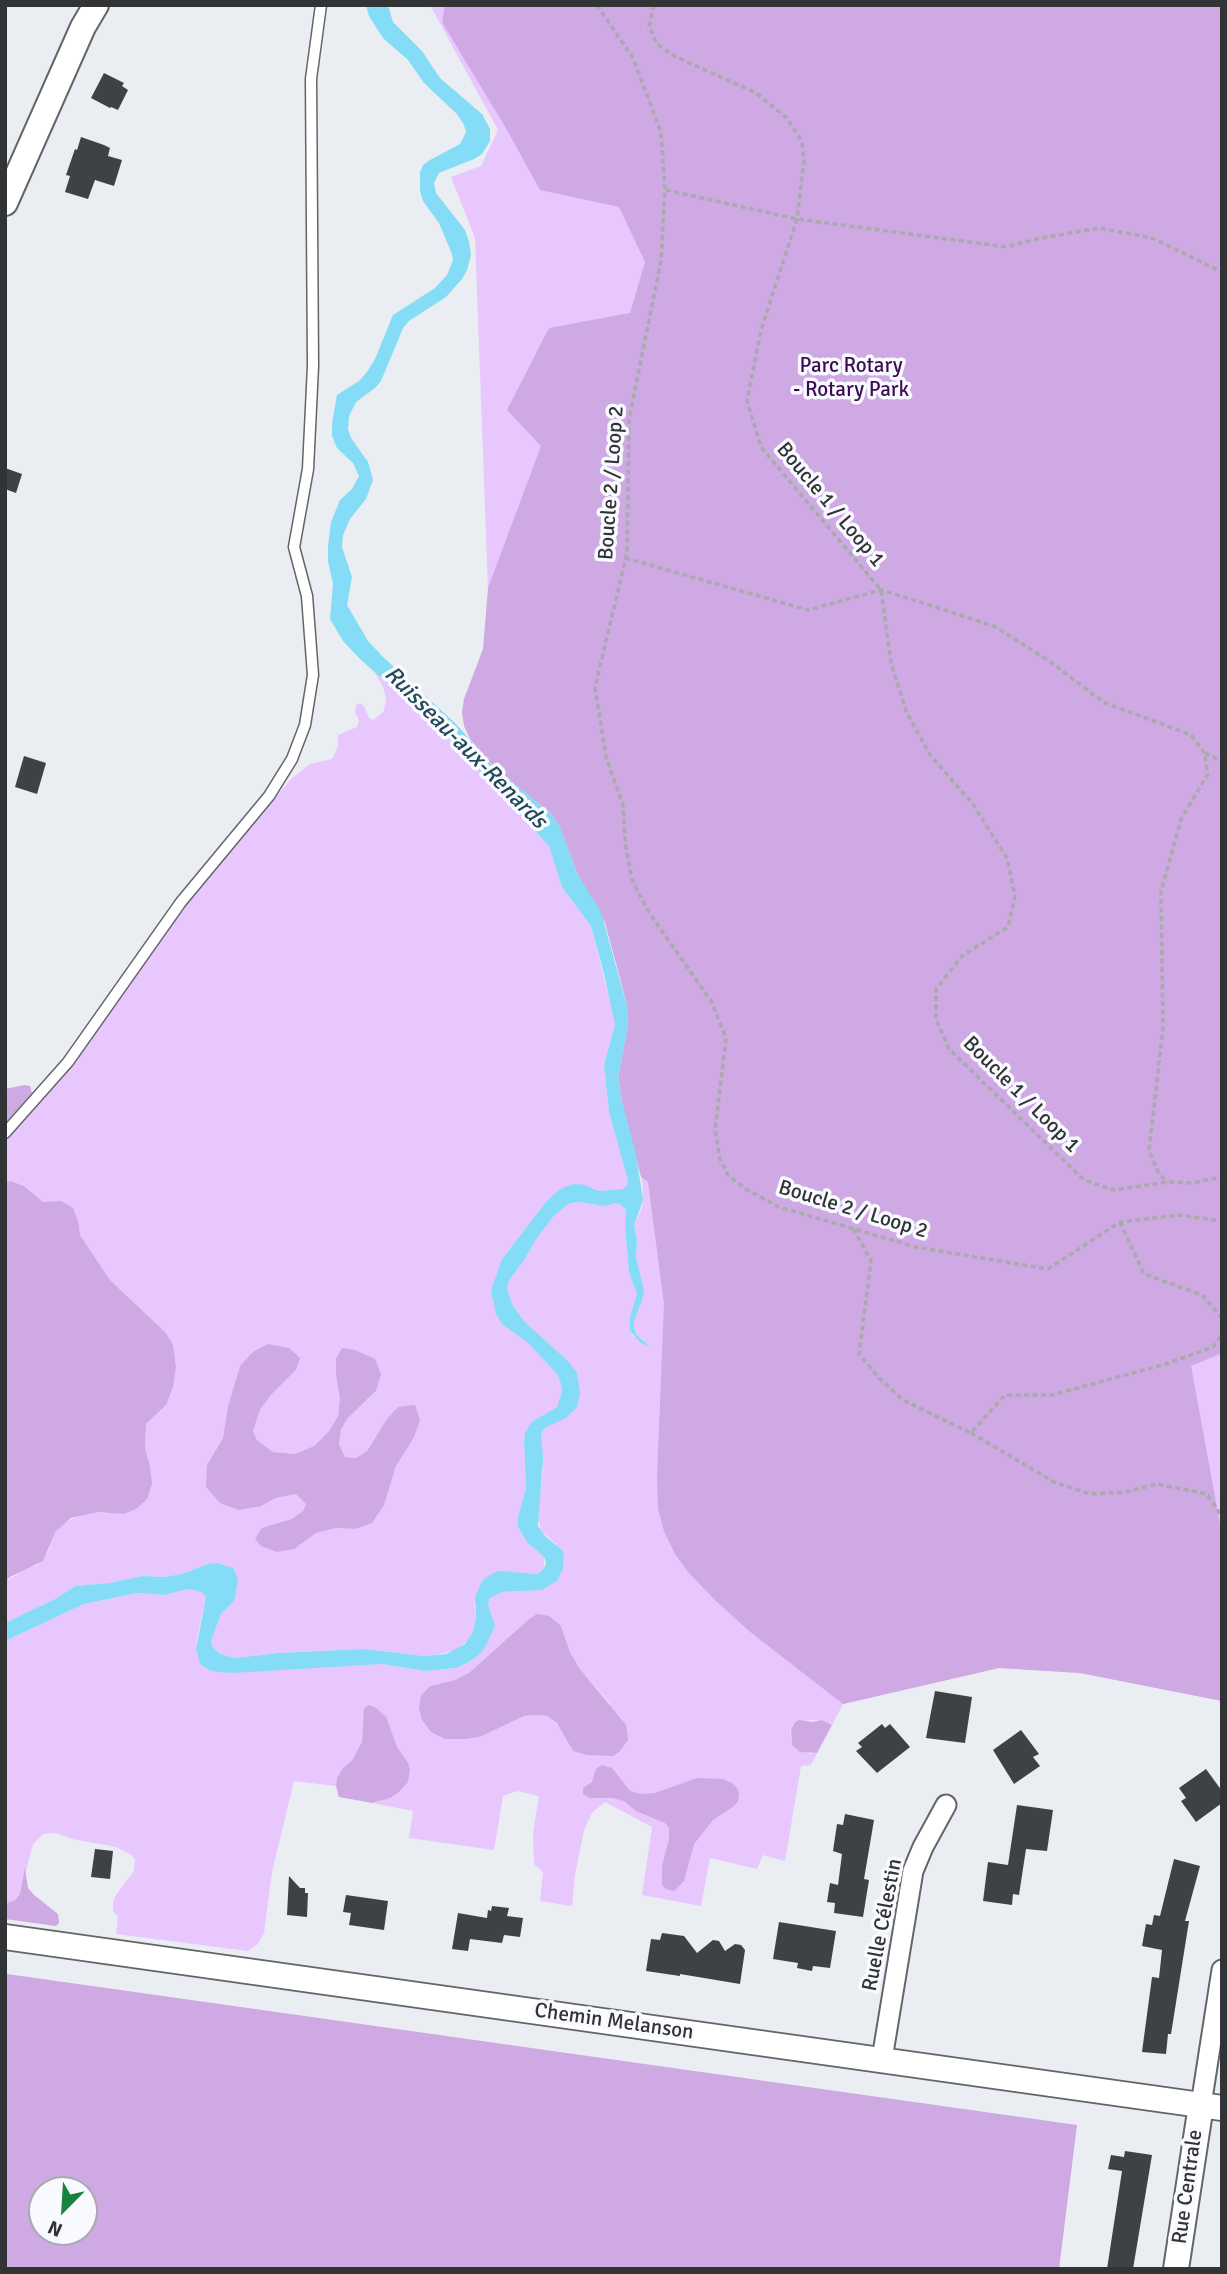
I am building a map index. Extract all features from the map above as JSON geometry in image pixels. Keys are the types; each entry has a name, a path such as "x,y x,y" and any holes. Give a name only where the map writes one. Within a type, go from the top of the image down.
{"street":[{"path":"5,203 83,27 96,5"},
{"name":"Ruelle Célestin","path":"882,2059 913,1871 946,1805"},
{"name":"Chemin Melanson","path":"5,1937 1211,2106"},
{"path":"1211,2106 1222,1970"},
{"name":"Rue Centrale","path":"1176,2269 1211,2106"}],"lane":[{"path":"5,1133 68,1062 181,902 269,796 292,759 305,725 313,675 307,596 294,547 308,469 312,391 311,79 321,5"}],"path":[{"name":"Boucle 2 / Loop 2","path":"597,5 633,58 662,132 665,190 661,261 629,419 627,553 595,687 606,757 622,805 632,880 648,911 711,1001 726,1038 715,1130 720,1159 728,1175 744,1188 779,1207 853,1229 927,1249 1048,1269 1119,1222 1179,1215 1222,1220"},
{"name":"Boucle 1 / Loop 1","path":"654,5 649,26 657,44 674,56 756,93 787,118 802,142 804,160 797,219 761,330 747,401 761,447 881,590 891,663 906,710 930,755 972,803 1007,858 1015,896 1007,927 962,956 936,989 936,1019 949,1049 1084,1180 1113,1190 1168,1182 1192,1183 1222,1177"},
{"path":"665,190 797,219 1007,247 1099,228 1152,238 1222,272"},
{"path":"625,558 808,610 881,590 996,627 1052,663 1104,702 1191,736 1204,752 1222,761"},
{"path":"1168,1182 1159,1174 1149,1151 1163,1028 1161,892 1181,819 1208,774 1204,752"},
{"path":"1119,1222 1144,1274 1202,1295 1222,1318"},
{"path":"853,1229 871,1260 859,1354 879,1378 903,1400 971,1433 1054,1482 1090,1494 1125,1492 1157,1484 1207,1494 1222,1516"},
{"path":"971,1433 1005,1395 1052,1395 1166,1364 1213,1347 1222,1334"}],"green space":[{"name":"Parc Rotary - Rotary Park","path":"430,5 1222,5 1222,1701 1080,1673 999,1668 843,1704 832,1725 822,1720 795,1721 790,1729 792,1745 810,1754 817,1753 811,1765 801,1766 785,1861 763,1855 757,1869 710,1858 701,1906 642,1895 652,1827 605,1802 592,1813 584,1830 572,1906 540,1901 543,1872 534,1864 533,1833 539,1796 517,1791 503,1796 494,1850 409,1838 413,1811 372,1803 381,1801 362,1733 358,1751 337,1778 336,1786 294,1781 272,1872 264,1933 258,1944 248,1951 116,1934 118,1917 113,1911 113,1903 134,1871 135,1860 132,1855 116,1847 72,1839 56,1833 43,1834 33,1844 20,1894 15,1900 5,1904 5,1641 84,1604 137,1593 164,1595 189,1589 202,1592 206,1597 196,1649 200,1664 221,1672 382,1664 424,1671 456,1668 469,1662 479,1655 495,1626 488,1605 490,1598 502,1592 542,1590 557,1581 563,1569 564,1555 541,1531 538,1516 543,1469 541,1433 546,1427 572,1413 567,1360 525,1322 513,1306 507,1288 537,1238 553,1217 568,1204 614,1203 620,1204 626,1210 629,1272 637,1293 630,1317 630,1331 633,1336 645,1341 636,1334 634,1327 644,1289 636,1257 637,1239 634,1226 642,1208 641,1177 647,1181 633,1016 606,887 500,685 488,588 475,238 451,177 481,166 498,130","holes":["528,1620 561,1626 570,1652 580,1669 610,1704 573,1751 557,1723 547,1716 524,1716 482,1736 430,1686 455,1680 470,1672"]},
{"name":"Parc Rotary - Rotary Park","path":"445,5 1222,5 1222,1353 1191,1366 1222,1535 1222,1701 1080,1673 999,1668 843,1704 749,1631 714,1599 688,1572 675,1554 664,1531 658,1509 657,1477 664,1304 648,1182 641,1177 618,1077 628,1025 627,1006 605,923 577,873 563,836 551,814 494,767 470,739 462,712 464,699 483,649 488,588 541,446 507,410 549,328 630,313 645,262 619,207 540,190 442,22"},
{"path":"374,671 446,735 549,846 562,887 591,926 614,1018 615,1025 604,1065 609,1112 627,1185 623,1189 599,1191 592,1188 564,1187 555,1193 502,1259 491,1290 502,1324 528,1343 557,1374 561,1384 562,1392 557,1407 541,1417 525,1433 524,1441 526,1488 518,1527 527,1542 544,1557 544,1568 538,1574 507,1572 474,1603 476,1618 470,1639 455,1650 436,1655 365,1649 235,1658 220,1654 211,1641 221,1614 231,1604 208,1564 182,1574 164,1577 143,1576 75,1586 57,1598 5,1623 5,1582 38,1565 47,1554 56,1531 63,1523 82,1515 100,1512 123,1514 150,1466 145,1448 146,1424 166,1405 176,1367 173,1344 165,1332 110,1280 80,1235 79,1224 61,1201 43,1202 24,1186 11,1181 5,1182 5,1138 48,1091 184,903 292,778 310,764 332,759 338,746 338,735 357,727 359,721 355,712 356,705 360,703 364,706 369,718 373,720 384,711 386,698","holes":["240,1366 296,1370 260,1410 253,1431 257,1440 273,1452 295,1454 314,1446 329,1431 338,1416 341,1399 339,1388 376,1392 347,1419 341,1430 339,1444 345,1457 356,1458 367,1451 376,1436 396,1466 384,1505 355,1529 336,1528 316,1533 305,1541 292,1519 303,1511 306,1504 296,1494 276,1498 261,1506 207,1465 223,1438 228,1406"]},
{"path":"30,1086 32,1093 5,1123 5,1089"},
{"path":"11,1181 24,1186 43,1202 61,1201 73,1208 80,1235 110,1280 165,1332 173,1344 176,1367 173,1387 166,1405 146,1424 145,1448 152,1484 147,1499 136,1509 123,1514 99,1512 71,1518 56,1531 43,1561 5,1582 5,1182"},
{"path":"268,1344 289,1348 300,1358 296,1370 260,1410 253,1431 257,1440 273,1452 295,1454 314,1446 329,1431 338,1416 340,1399 336,1359 342,1348 355,1350 375,1359 381,1374 376,1391 347,1419 341,1430 339,1444 345,1457 356,1458 367,1451 398,1407 415,1405 420,1420 414,1437 396,1466 384,1505 372,1523 355,1529 336,1528 316,1533 294,1549 277,1552 261,1546 255,1539 262,1528 292,1519 303,1511 306,1504 296,1494 239,1510 220,1503 206,1487 207,1465 223,1438 228,1406 240,1366 253,1352"},
{"path":"537,1614 549,1616 561,1626 570,1652 580,1669 626,1725 628,1740 613,1756 587,1755 573,1751 557,1723 547,1716 524,1716 482,1736 466,1739 445,1739 431,1732 422,1720 419,1708 421,1696 430,1686 455,1680 470,1672"},
{"path":"369,1705 386,1717 397,1747 410,1770 408,1782 399,1792 390,1798 372,1803 339,1797 336,1786 337,1778 362,1742 364,1708"},
{"path":"799,1720 822,1720 832,1725 817,1753 800,1752 792,1745 791,1729"},
{"path":"602,1765 612,1768 630,1791 641,1794 655,1793 697,1778 723,1779 737,1788 738,1801 713,1820 694,1844 684,1881 674,1891 662,1885 662,1866 669,1839 669,1828 665,1823 636,1811 624,1801 590,1798 583,1794 583,1788 592,1782 596,1769"},
{"path":"25,1868 28,1888 58,1914 59,1923 56,1926 5,1919 5,1904 15,1900 20,1894"},
{"path":"7,1974 1077,2125 1059,2269 5,2269"}],"water":[{"name":"Ruisseau-aux-Renards","path":"366,5 388,5 393,22 422,51 440,78 482,114 490,129 490,141 482,154 439,173 434,183 436,193 465,230 471,255 467,270 446,297 409,321 403,328 381,381 356,402 349,416 348,429 351,438 368,462 373,480 366,499 350,519 343,535 342,547 352,577 347,605 368,641 382,656 456,724 494,767 551,814 559,825 577,873 601,912 627,1006 628,1025 618,1077 636,1154 643,1200 634,1226 637,1239 636,1257 644,1289 634,1327 636,1334 649,1346 641,1343 630,1331 630,1317 637,1293 629,1273 626,1210 620,1204 614,1203 605,1206 577,1202 568,1204 553,1217 537,1238 507,1288 513,1306 525,1322 567,1360 577,1373 580,1393 577,1407 566,1418 546,1427 541,1433 543,1459 538,1526 545,1536 562,1550 563,1569 557,1581 542,1590 502,1592 490,1598 488,1605 495,1626 485,1647 479,1655 456,1668 424,1671 382,1664 232,1673 211,1671 200,1664 196,1649 206,1597 201,1592 189,1589 164,1595 137,1593 84,1604 5,1641 5,1623 57,1598 75,1586 143,1576 164,1577 218,1563 233,1568 238,1579 235,1598 221,1614 211,1641 220,1654 235,1658 365,1649 424,1656 446,1654 465,1644 473,1632 476,1618 475,1597 482,1581 499,1571 538,1574 546,1563 544,1557 527,1542 518,1527 526,1488 524,1441 525,1433 532,1422 557,1407 562,1392 561,1384 557,1374 528,1343 502,1324 496,1314 491,1290 502,1259 555,1193 575,1184 599,1191 623,1189 627,1185 609,1112 604,1065 615,1025 591,926 562,887 549,846 446,735 361,660 343,641 330,619 333,584 328,546 331,522 340,500 352,489 359,476 353,463 337,448 332,436 337,395 359,381 367,372 393,315 435,288 447,275 453,260 452,254 439,223 423,201 420,172 423,165 430,160 460,144 466,132 457,114 424,83 408,60 383,38 369,16"}],"building":[{"path":"104,73 124,83 122,86 128,90 118,110 91,98"},
{"path":"81,137 110,148 108,156 122,160 114,186 95,180 88,199 65,192 70,176 66,175"},
{"path":"5,468 22,474 16,493 5,489"},
{"path":"24,756 46,763 37,794 15,787"},
{"path":"935,1691 972,1697 965,1743 926,1738"},
{"path":"882,1724 885,1728 890,1724 910,1747 877,1773 856,1751 862,1747 858,1743"},
{"path":"1021,1730 1039,1754 1033,1757 1040,1766 1014,1784 993,1750"},
{"path":"1206,1769 1222,1791 1222,1803 1196,1822 1181,1801 1186,1798 1179,1788"},
{"path":"1017,1805 1053,1810 1047,1851 1026,1849 1019,1895 1013,1894 1012,1905 983,1901 988,1862 1008,1865"},
{"path":"845,1814 874,1820 864,1879 869,1880 863,1917 834,1913 835,1903 827,1902 830,1883 838,1885 842,1854 833,1851 837,1824 843,1825"},
{"path":"95,1849 113,1851 110,1879 91,1877"},
{"path":"1174,1859 1200,1866 1185,1921 1189,1921 1166,2054 1142,2052 1152,1977 1159,1978 1162,1950 1142,1946 1146,1924 1152,1925 1154,1915 1160,1916"},
{"path":"289,1876 308,1893 307,1917 287,1915"},
{"path":"346,1895 388,1901 384,1930 349,1925 351,1913 343,1912"},
{"path":"492,1906 509,1908 507,1916 523,1918 520,1937 504,1935 502,1943 470,1939 468,1951 452,1949 458,1913 487,1918 488,1910 491,1911"},
{"path":"779,1922 836,1931 830,1968 813,1966 812,1971 797,1968 798,1963 773,1959"},
{"path":"662,1933 684,1936 697,1953 713,1940 719,1941 725,1951 735,1944 741,1945 745,1950 740,1984 646,1971 651,1939 660,1940"},
{"path":"1125,2151 1152,2155 1133,2269 1107,2269 1122,2171 1108,2169 1111,2155 1124,2157"}]}
